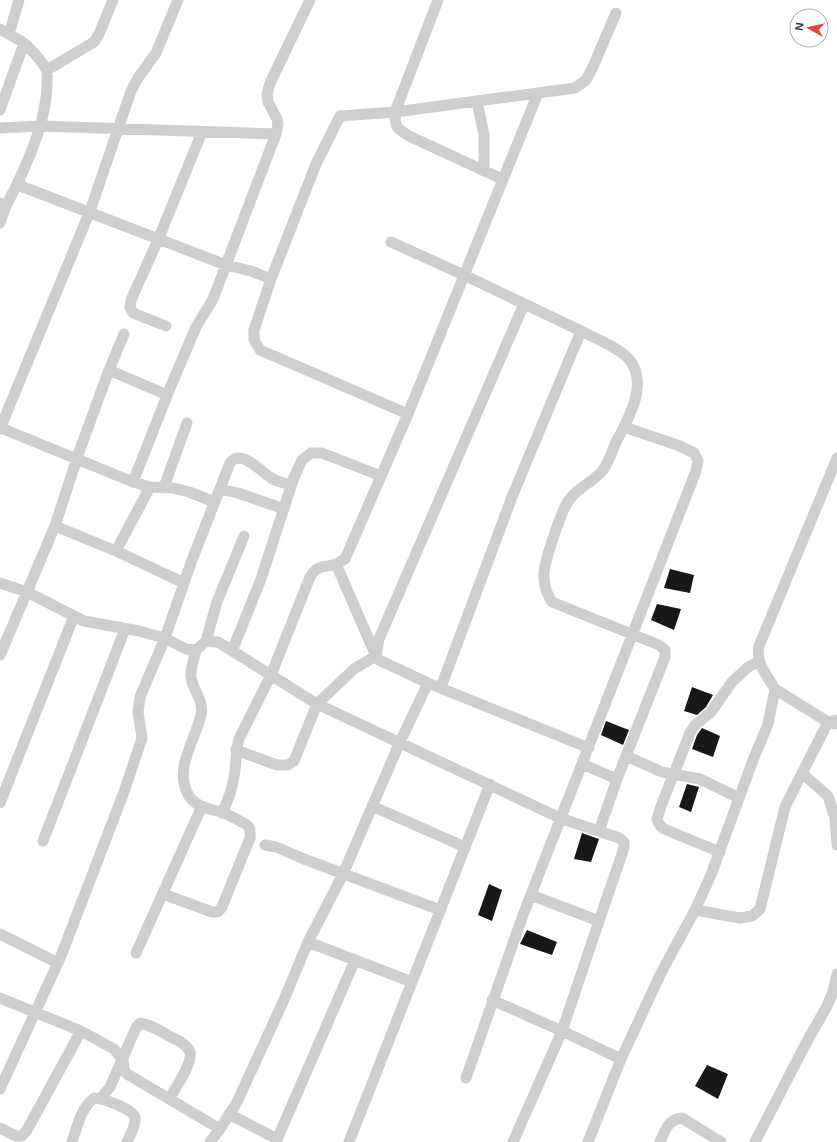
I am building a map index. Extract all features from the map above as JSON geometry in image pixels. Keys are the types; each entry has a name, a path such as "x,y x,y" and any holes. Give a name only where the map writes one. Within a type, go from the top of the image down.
{"street":[{"path":"0,223 3,204 18,185 40,126 47,88 47,70 24,43 5,32 19,0"},
{"path":"47,70 94,42 99,34 113,0"},
{"path":"178,0 156,53 138,78 131,91 90,212 0,429 133,482 150,487 189,492 215,502"},
{"path":"133,482 167,395 196,327 213,299 276,134 278,125 277,119 268,102 267,94 270,83 310,0"},
{"path":"438,0 395,112 395,124 398,130 409,136 502,179"},
{"path":"408,414 260,350 254,340 254,330 271,279 316,164 340,116 395,112 575,88 586,80 616,13"},
{"path":"0,110 24,43"},
{"path":"222,813 231,794 235,775 236,750 239,739 271,674 314,570 322,566 336,564 345,559 408,414 538,93"},
{"path":"477,101 484,134 484,171"},
{"path":"0,128 40,126 276,134"},
{"path":"166,326 133,313 130,307 131,300 158,240 202,132"},
{"path":"18,185 158,240 226,265 251,271 271,279"},
{"path":"391,242 464,275 611,346 626,356 634,368 638,383 635,399 624,427 603,470 578,489 568,500 558,524 544,572 545,591 552,602 659,645 665,650 666,657 617,779 599,831"},
{"path":"236,750 277,765 288,765 294,761 318,704 354,669 376,656 379,639 524,304"},
{"path":"441,687 512,497 580,332"},
{"path":"0,655 55,526 108,370 124,334"},
{"path":"108,370 167,395"},
{"path":"164,488 187,423"},
{"path":"466,1078 492,1000 560,818 589,748 696,471 698,461 694,453 680,446 624,427"},
{"path":"232,651 261,580 291,485 302,460 311,453 322,452 381,476"},
{"path":"0,1089 34,1012 58,964 139,750 142,738 138,712 140,697 165,638 184,583 230,463 233,459 237,458 254,463 273,479 291,485"},
{"path":"695,910 740,918 752,916 760,909 785,806 802,773 834,722 776,689 759,661 757,653 837,458"},
{"path":"116,551 150,487"},
{"path":"220,489 238,493 284,509"},
{"path":"55,526 116,551 184,583"},
{"path":"163,894 212,912 218,912 222,907 250,838 250,830 248,825 222,813 196,804 189,797 183,783 183,776 190,748 201,715 202,707 200,697 194,687 191,676 196,650 206,641 217,602 244,536"},
{"path":"336,564 379,660 428,683 589,748"},
{"path":"0,583 27,592 84,621 125,628 165,638 186,649 196,650"},
{"path":"0,803 74,616"},
{"path":"43,842 125,628"},
{"path":"206,641 218,642 318,704 560,818 619,838 624,842 624,848 562,1031 513,1142"},
{"path":"720,852 676,835 659,824 657,819 690,733 695,725 711,712 732,682 747,668 759,661"},
{"path":"210,1142 220,1129 243,1088 308,942 343,874 400,742 428,683"},
{"path":"588,1142 621,1059 661,973 695,910 711,875 768,724 776,689"},
{"path":"626,756 662,772 700,778 739,798"},
{"path":"582,764 617,779"},
{"path":"802,773 828,796 835,818 837,845"},
{"path":"349,1142 490,784"},
{"path":"136,953 202,806"},
{"path":"372,806 465,848"},
{"path":"265,845 285,851 440,910"},
{"path":"531,896 599,921"},
{"path":"0,934 58,964"},
{"path":"308,942 412,982"},
{"path":"229,1114 276,1140 355,960"},
{"path":"755,1142 827,1006 833,992 837,974"},
{"path":"0,998 81,1031 114,1050 123,1060 124,1069 127,1074 220,1129"},
{"path":"492,1000 621,1059"},
{"path":"101,1098 110,1087 136,1028 140,1024 148,1024 185,1044 190,1051 188,1065 169,1099"},
{"path":"0,1128 16,1136 22,1136 27,1130 81,1031"},
{"path":"72,1142 83,1112 89,1102 94,1098 101,1098 133,1114 135,1117 134,1126 127,1142"},
{"path":"660,1142 669,1124 676,1119 682,1118 721,1142"}],"building":[{"path":"670,569 694,575 690,593 664,588"},
{"path":"657,604 681,609 674,630 651,620"},
{"path":"692,687 713,695 706,707 697,715 684,711"},
{"path":"606,721 629,730 623,745 601,735"},
{"path":"702,728 720,736 713,757 692,749 697,735"},
{"path":"687,784 699,787 691,812 679,807"},
{"path":"582,833 599,839 591,862 574,859"},
{"path":"489,884 502,890 492,921 478,915"},
{"path":"527,930 557,942 552,955 520,944"},
{"path":"707,1065 728,1074 718,1099 695,1086"}]}
